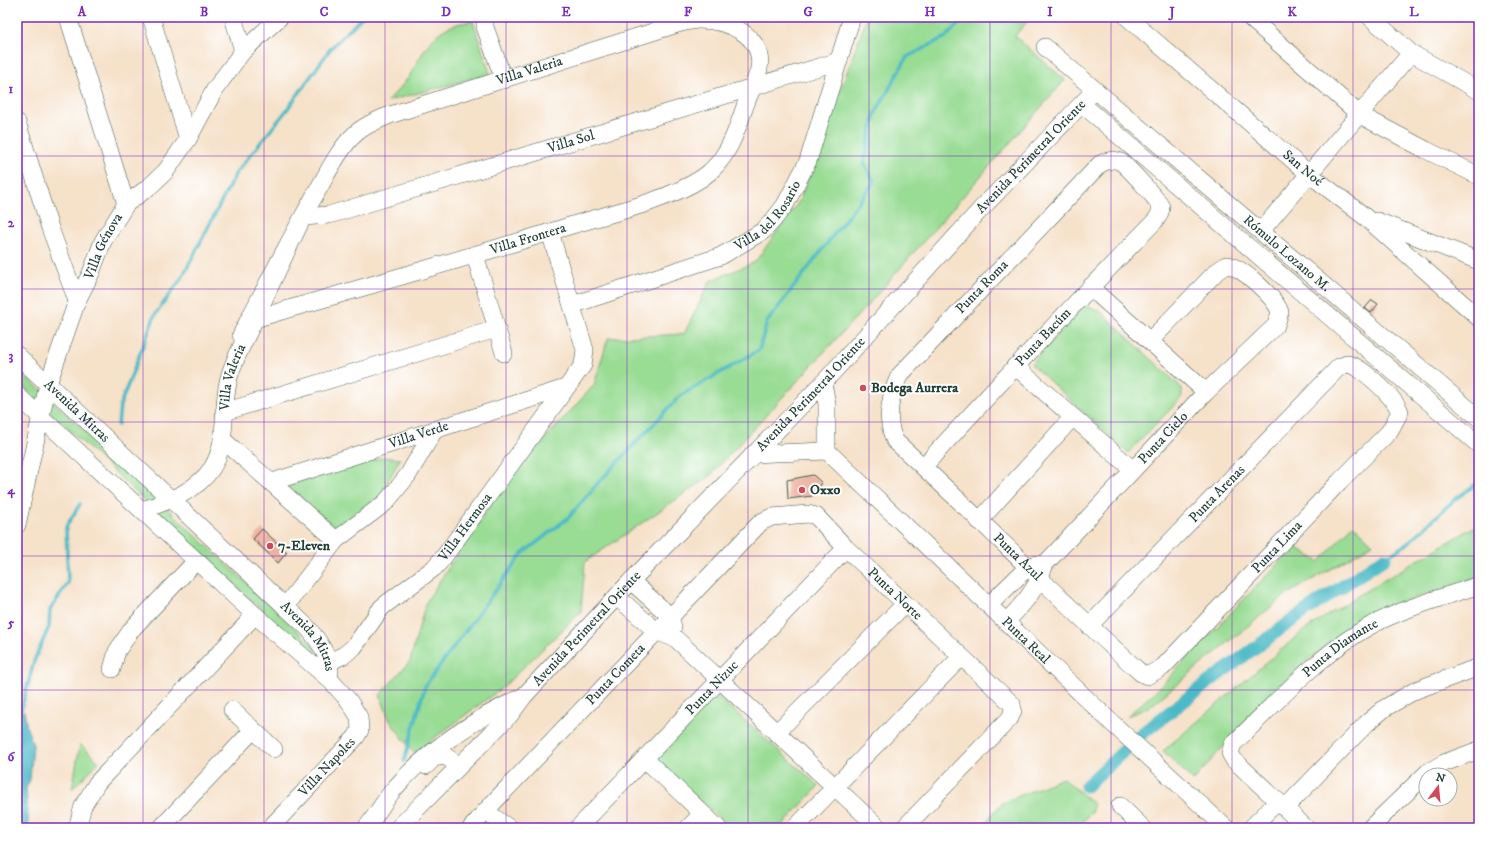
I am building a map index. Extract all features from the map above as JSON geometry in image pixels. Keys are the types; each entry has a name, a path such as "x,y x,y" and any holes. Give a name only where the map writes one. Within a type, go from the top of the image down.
{"street":[{"path":"68,17 126,204"},
{"path":"151,17 188,139"},
{"path":"233,17 243,51"},
{"name":"Villa Génova","path":"17,525 19,507 48,384 77,301 91,273 103,241 126,204 149,187 166,171 188,139 215,88 243,51 280,17"},
{"path":"485,17 485,27 504,80"},
{"name":"Villa del Rosario","path":"572,304 721,256 763,231 785,204 808,161 852,17"},
{"name":"San Noé","path":"1127,17 1309,174 1364,216 1479,318"},
{"path":"1249,17 1360,115 1479,176"},
{"path":"1370,17 1412,53 1479,90"},
{"name":"Villa Valeria","path":"143,510 170,500 203,480 218,456 222,439 230,371 248,325 303,217 338,156 351,138 362,128 390,115 682,23 698,20 716,23 736,29 751,38 756,47 759,58 759,69 752,86"},
{"name":"Rómulo Lozano M.","path":"1045,47 1479,418"},
{"path":"1262,231 1412,53"},
{"name":"Villa Sol","path":"303,217 329,215 752,86 839,61"},
{"name":"Villa Frontera","path":"248,325 550,232 682,189 703,177 718,163 734,140 752,86"},
{"name":"Avenida Perimetral Oriente","path":"398,828 510,715 524,696 631,581 823,383 980,210 1094,90"},
{"path":"1082,104 1479,445"},
{"path":"17,122 50,228 77,301"},
{"name":"Punta Roma","path":"891,434 889,425 891,398 899,376 1100,164 1110,160 1121,162 1155,197 1161,207"},
{"name":"Punta Bacúm","path":"923,467 1015,366 1155,221 1161,207"},
{"path":"1364,216 1479,261"},
{"path":"550,232 572,304"},
{"path":"475,255 504,353"},
{"name":"Punta Cielo","path":"989,604 1038,570 1206,392 1276,325 1280,312 1271,298 1239,269 1226,265 1216,272 1150,341"},
{"path":"1090,287 1206,392"},
{"name":"Villa Hermosa","path":"323,665 344,655 354,647 382,607 434,568 443,558 583,365 586,357 586,350 572,304"},
{"path":"224,412 496,329"},
{"name":"Avenida Mitras","path":"17,355 315,636 323,665 331,681"},
{"name":"Punta Lima","path":"1147,676 1163,667 1339,482 1389,432 1397,421 1400,412 1396,402 1358,368 1346,364"},
{"name":"Punta Arenas","path":"1089,626 1339,367 1346,364"},
{"path":"1015,366 1132,470"},
{"path":"753,454 828,451 827,404 823,383"},
{"name":"Villa Verde","path":"272,482 565,388"},
{"name":"Avenida Mitras","path":"17,395 255,615 323,665"},
{"path":"979,521 1072,418"},
{"path":"285,607 336,540 385,503 408,475 434,431"},
{"name":"Punta Azul","path":"891,434 895,441 979,521 1038,570 1089,626 1141,674 1147,676"},
{"path":"222,439 272,482 283,495 336,540"},
{"name":"Punta Real","path":"828,451 1112,723 1226,828"},
{"name":"Punta Norte","path":"761,522 772,517 808,514 816,516 846,548 1012,704 1013,711 1006,723 904,828"},
{"name":"Punta Cometa","path":"471,828 485,811 761,522"},
{"name":"Punta Nizuc","path":"578,828 846,548"},
{"path":"112,669 117,651 132,629 196,561"},
{"name":"Punta Cielo","path":"1007,621 1030,596 1038,570"},
{"path":"631,581 670,616 676,639"},
{"name":"Punta Diamante","path":"1289,816 1234,760 1230,754 1233,744 1325,656 1357,634 1389,617 1479,585"},
{"path":"617,597 656,631 676,639 879,828"},
{"path":"776,733 905,604"},
{"path":"77,828 83,806 96,783 255,615"},
{"path":"795,828 961,657"},
{"path":"1251,828 1289,816 1366,724 1385,708 1416,690 1479,667"},
{"name":"Villa Napoles","path":"270,828 356,737 360,730 358,717 348,701 331,681"},
{"name":"Avenida Perimetral Oriente","path":"370,823 394,789 439,746 486,716 524,696"},
{"path":"232,710 274,749"},
{"path":"161,828 253,730"},
{"path":"1370,828 1428,772 1444,763 1479,750"},
{"path":"370,823 434,758 445,756 459,765"},
{"path":"645,759 718,828"},
{"path":"1120,806 1144,828"},
{"path":"485,811 510,828"},
{"path":"688,828 702,814"}],"green space":[{"path":"867,17 1031,17 1015,36 1065,80 874,298 709,477 585,562 581,612 502,688 414,753 390,721 380,695 410,661 426,602 501,488 594,385 608,338 684,334 710,281 755,262 800,200"},
{"path":"473,21 490,74 388,101 408,78 432,39 448,28"},
{"path":"1085,305 1100,311 1182,388 1182,397 1128,453 1031,364"},
{"path":"17,368 317,649 310,655 17,381"},
{"path":"384,457 400,459 380,496 336,528 287,486"},
{"path":"1479,524 1479,578 1378,610 1306,661 1222,748 1193,781 1163,751 1303,631 1362,593"},
{"path":"1353,525 1373,544 1286,595 1148,708 1127,716 1155,692 1295,546 1319,562"},
{"path":"715,694 819,786 780,828 730,828 653,759"},
{"path":"80,744 99,762 72,789"},
{"path":"1063,778 1094,804 1091,813 1077,828 980,828 1002,803"}],"water":[{"path":"24,711 27,728 33,745 30,780 26,788 29,828 17,828 17,717"}],"building":[{"path":"1372,300 1378,304 1371,313 1365,308"},
{"name":"Oxxo","path":"813,475 822,483 812,496 788,499 787,480"},
{"name":"7-Eleven","path":"262,529 287,552 278,563 253,539"}],"waterway":[{"path":"118,425 120,405 155,315 183,276 236,173 286,111 331,48 362,17"},
{"path":"404,761 425,686 522,554 568,518 599,482 680,396 759,350 767,322 874,182 864,162 875,114 907,57 946,37 965,17"},
{"path":"1385,558 1407,544 1454,500 1479,482"},
{"path":"17,726 34,661 49,627 50,610 68,583 66,527 80,504"},
{"path":"1140,735 1301,614 1385,558"},
{"path":"1086,786 1125,750"}],"place":[{"name":"Bodega Aurrera","path":"863,388"},
{"name":"Oxxo","path":"802,490"},
{"name":"7-Eleven","path":"270,546"}]}
